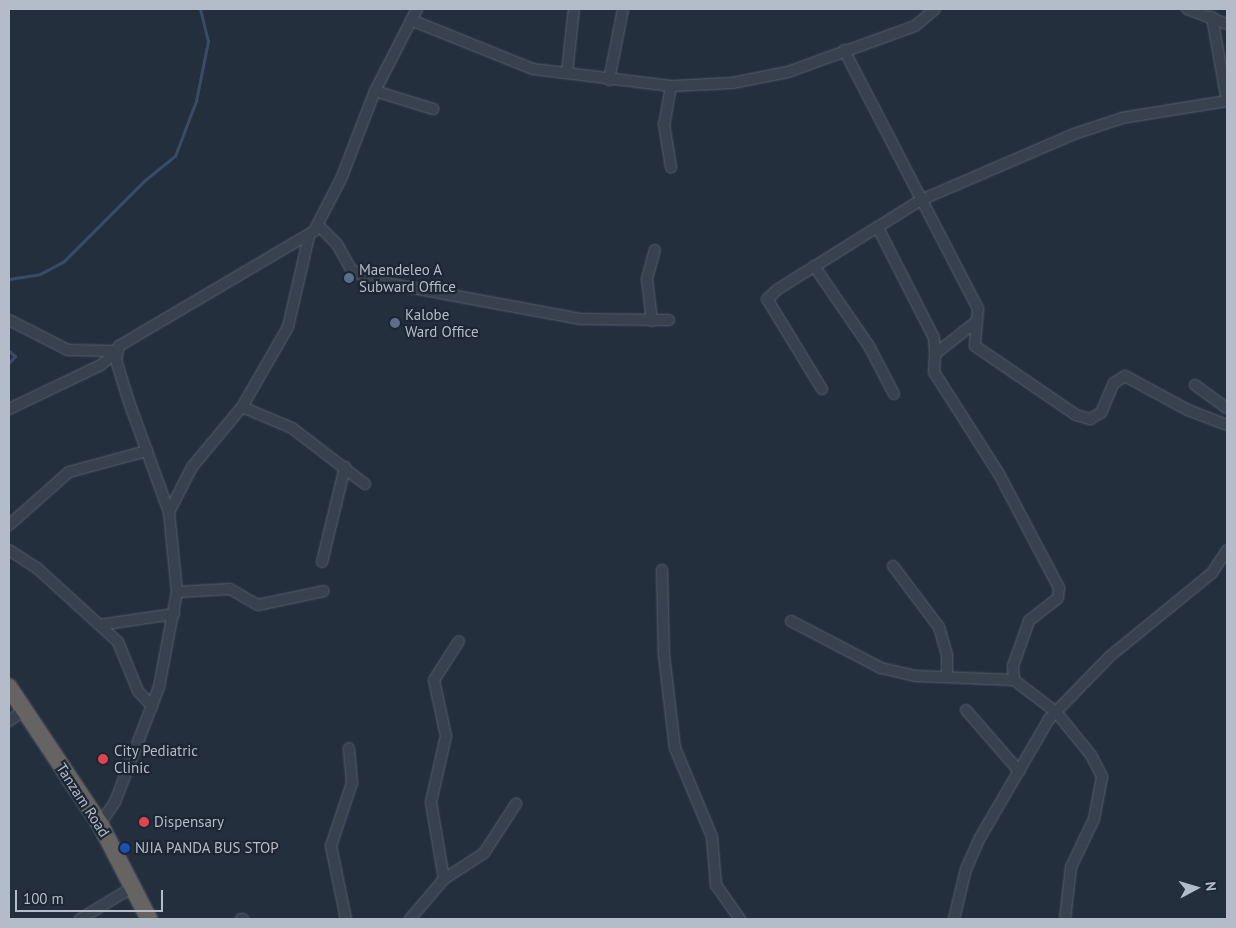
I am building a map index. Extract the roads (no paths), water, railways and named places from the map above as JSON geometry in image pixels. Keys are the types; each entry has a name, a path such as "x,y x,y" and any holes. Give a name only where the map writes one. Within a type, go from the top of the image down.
{"highway":[{"name":"Tanzam Road","path":"9,687 100,824 149,919"}],"street":[{"path":"9,408 101,365 138,332 309,236 319,226 375,91 417,9"},
{"path":"567,73 574,9"},
{"path":"610,80 623,9"},
{"path":"411,20 514,64 610,80 671,86 732,83 788,72 844,50 915,26 935,9"},
{"path":"1188,9 1227,24"},
{"path":"822,389 767,299 814,266 921,200 1101,123 1227,101 1212,17"},
{"path":"844,50 973,296 977,321 975,346 1076,415 1090,419 1101,413 1114,383 1125,376 1188,410 1227,425"},
{"path":"671,86 664,124 671,166"},
{"path":"375,91 433,109"},
{"path":"319,226 337,244 351,269 370,280 580,319 669,320"},
{"path":"878,228 934,338 934,372 999,474 1059,588 1058,598 1029,621 1023,633 1015,655 1014,680"},
{"path":"169,512 192,467 242,407 294,312 309,236"},
{"path":"652,321 647,279 655,250"},
{"path":"814,266 869,346 894,394"},
{"path":"9,320 68,350 117,351"},
{"path":"935,354 977,321"},
{"path":"100,824 115,802 152,706 174,614 177,592 169,512 126,394 117,351"},
{"path":"1195,385 1227,408"},
{"path":"242,407 292,428 365,484"},
{"path":"9,525 69,472 147,451"},
{"path":"322,562 345,467"},
{"path":"9,550 37,568 99,625 127,654 138,691 152,706"},
{"path":"954,919 966,869 1019,771 1056,712 1109,657 1212,573 1227,550"},
{"path":"893,566 939,627 947,655 947,677"},
{"path":"662,570 665,665 675,748 712,837 716,885 740,919"},
{"path":"177,592 230,589 258,605 324,591"},
{"path":"99,625 174,614"},
{"path":"791,621 881,668 947,677 1014,680 1056,712 1096,762 1103,787 1094,819 1071,867 1064,919"},
{"path":"444,879 431,802 446,736 434,680 459,640"},
{"path":"9,721 24,710"},
{"path":"966,710 1019,771"},
{"path":"346,919 331,846 352,782 349,748"},
{"path":"410,919 444,879 480,858 516,804"},
{"path":"80,919 133,887"}],"waterway":[{"path":"9,279 40,274 64,261 145,180 175,156 196,101 208,41 200,9"},
{"path":"9,351 15,356 9,363"}],"place":[{"name":"Maendeleo A Subward Office","path":"349,278"},
{"name":"Kalobe Ward Office","path":"395,323"},
{"name":"City Pediatric Clinic","path":"103,759"},
{"name":"Dispensary","path":"144,822"},
{"name":"NJIA PANDA BUS STOP","path":"125,848"}]}
